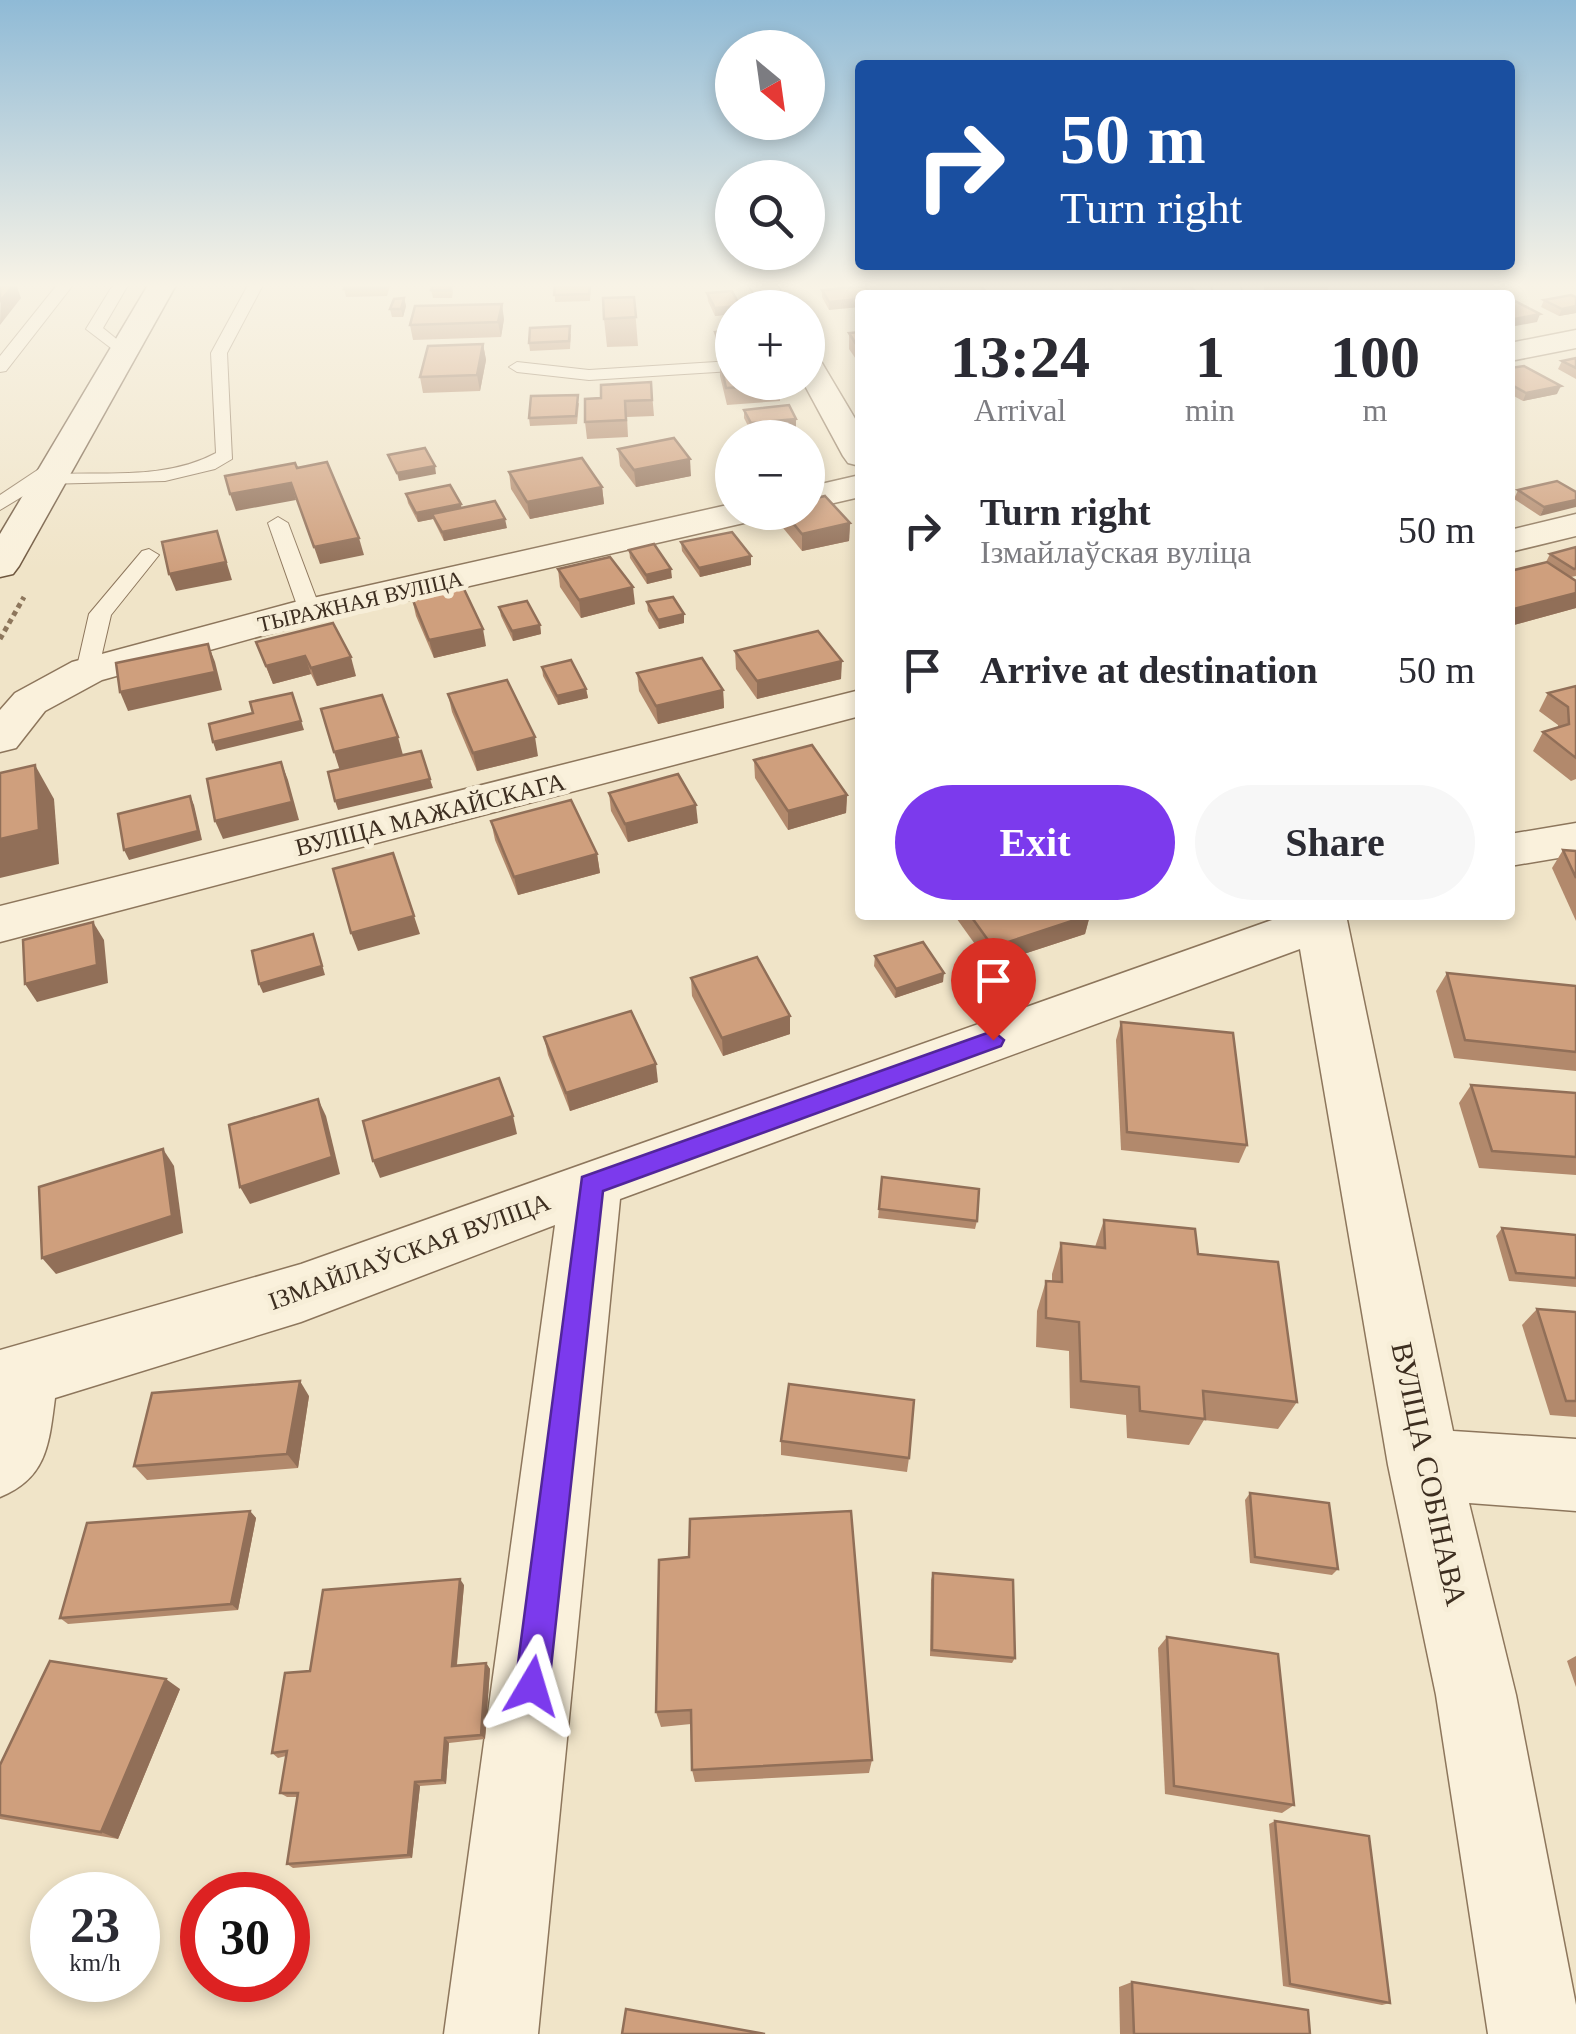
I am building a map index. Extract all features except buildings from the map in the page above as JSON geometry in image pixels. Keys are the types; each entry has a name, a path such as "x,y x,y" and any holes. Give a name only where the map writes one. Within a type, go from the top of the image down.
{"street":[{"path":"0,566 108,380"},
{"path":"825,394 855,447"},
{"path":"825,494 855,487"},
{"name":"ТЫРАЖНАЯ ВУЛІЦА","path":"0,738 30,702 88,671 310,611 715,519"},
{"path":"1515,539 1576,525"},
{"name":"ВУЛІЦА МАЖАЙСКАГА","path":"0,924 855,705"},
{"path":"1515,849 1576,839"},
{"name":"ІЗМАЙЛАЎСКАЯ ВУЛІЦА","path":"12,1379 301,1293 1316,920"},
{"name":"ВУЛІЦА СОБІНАВА","path":"1321,920 1424,1465 1476,1694 1535,2034"},
{"path":"492,2034 591,1184"},
{"path":"0,1462 14,1439 12,1379"},
{"path":"1424,1465 1576,1475"}],"lane":[{"path":"0,504 54,472 186,472 210,466 225,455 218,380"},
{"path":"278,523 310,611"},
{"path":"88,671 100,614 149,556"}],"route":[{"path":"532,1686 591,1184 993,1040"}]}
